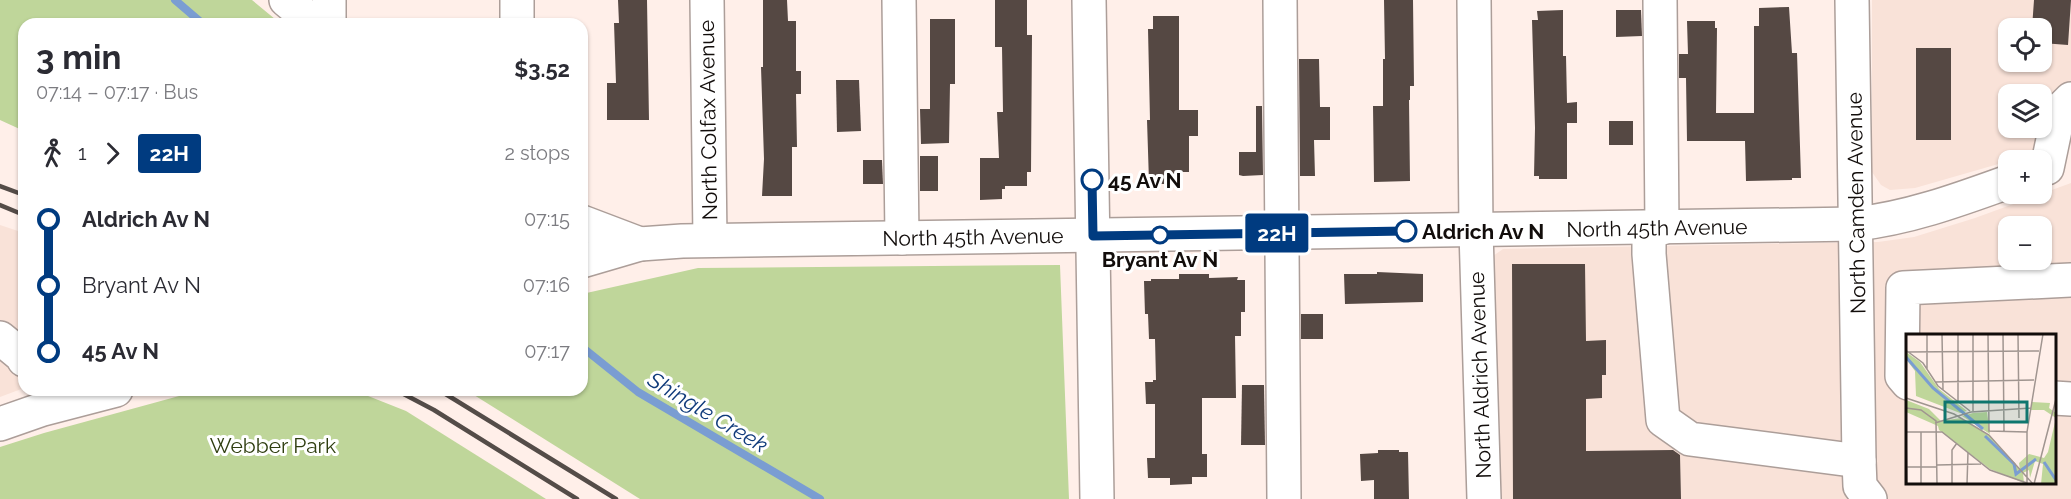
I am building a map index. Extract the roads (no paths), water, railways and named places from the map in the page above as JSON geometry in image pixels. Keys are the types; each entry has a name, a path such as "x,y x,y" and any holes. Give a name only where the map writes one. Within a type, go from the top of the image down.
{"street":[{"path":"286,0 308,18"},
{"path":"328,0 329,18"},
{"path":"517,0 517,18"},
{"name":"North Colfax Avenue","path":"707,0 710,240"},
{"path":"899,0 902,238"},
{"path":"1089,0 1097,499"},
{"path":"1280,0 1284,499"},
{"name":"North Aldrich Avenue","path":"1474,0 1476,231 1484,499"},
{"path":"1660,0 1656,228 1649,254 1663,420 1690,439 1859,461"},
{"name":"North Camden Avenue","path":"1852,0 1859,461 1860,486 1870,499"},
{"path":"2053,167 2059,111 2071,99"},
{"name":"North 45th Avenue","path":"588,259 640,244 710,240 1856,224 1890,220 1929,210 1998,186"},
{"path":"588,224 640,244"},
{"path":"1858,288 2071,280"},
{"path":"1916,334 1917,317 1922,303 1936,297 1964,296 2030,282"},
{"path":"1903,288 1902,376 1906,381"},
{"path":"0,338 18,353"},
{"path":"0,424 39,400 70,396"},
{"path":"2056,398 2071,399"}],"waterway":[{"name":"Shingle Creek","path":"175,0 196,18"},
{"name":"Shingle Creek","path":"588,352 638,392 820,499"}],"railway":[{"path":"0,186 18,193"},
{"path":"0,205 18,212"},
{"path":"407,396 434,410 577,499"},
{"path":"449,396 616,499"}],"place":[{"name":"45 Av N","path":"1092,180"},
{"name":"Aldrich Av N","path":"1406,231"},
{"name":"Bryant Av N","path":"1160,235"}],"park label":[{"name":"Webber Park","path":"273,445"}]}
